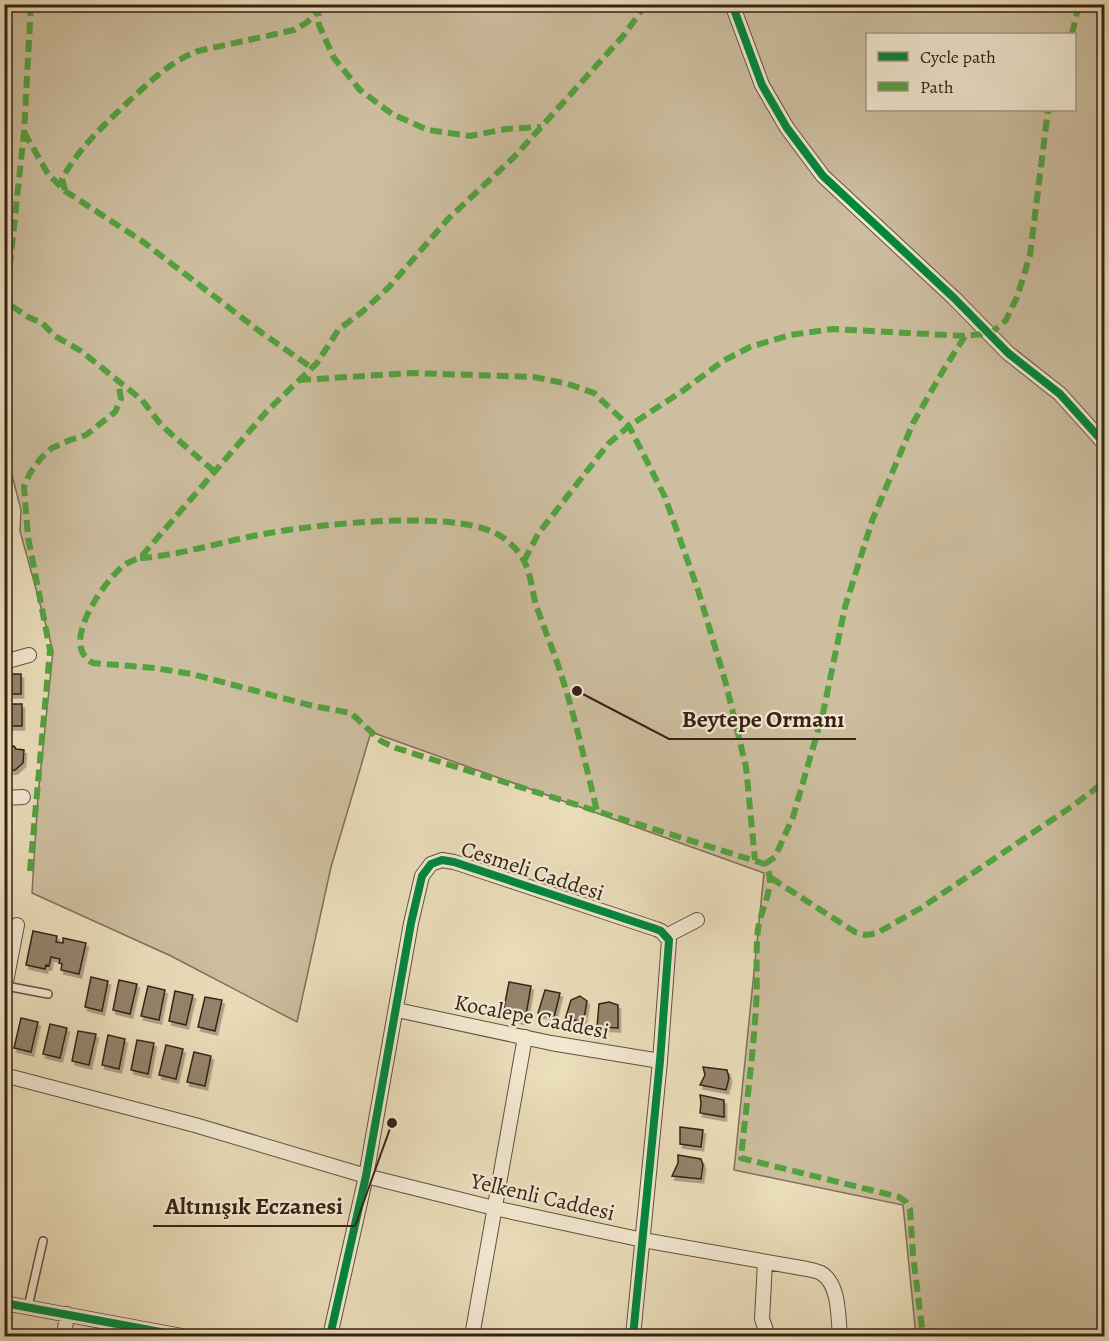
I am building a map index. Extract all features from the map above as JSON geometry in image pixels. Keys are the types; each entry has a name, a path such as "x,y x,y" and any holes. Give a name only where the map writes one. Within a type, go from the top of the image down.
{"street":[{"path":"732,4 762,84 787,128 824,176 954,297 1008,353 1060,394 1104,443"},
{"path":"4,662 29,655"},
{"path":"4,798 23,797"},
{"name":"Cesmeli Caddesi","path":"330,1336 366,1176 411,923 422,876 430,864 441,860 454,862 645,925 666,936"},
{"path":"633,1336 660,1061 669,940 666,936 697,920"},
{"path":"5,989 17,926"},
{"name":"Kocalepe Caddesi","path":"397,1010 525,1037 660,1061"},
{"path":"472,1336 525,1037"},
{"name":"Yelkenli Caddesi","path":"4,1076 195,1125 366,1176 494,1208 643,1240 807,1269 822,1274 831,1284 837,1304 840,1336"},
{"path":"765,1262 762,1319 768,1336"},
{"path":"4,1303 182,1336"},
{"path":"64,1336 68,1314"}],"lane":[{"path":"5,989 48,994"},
{"path":"28,1307 43,1241"}],"shaded area":[{"path":"4,5 1104,5 1104,1336 916,1336 903,1205 734,1170 764,873 371,732 331,867 297,1022 171,956 32,893 38,795 53,651 20,531 21,510 5,448"}],"building":[{"path":"4,674 21,674 21,694 4,694"},
{"path":"4,704 22,704 22,726 4,726"},
{"path":"14,746 16,749 24,750 23,763 15,770 4,771 4,747"},
{"path":"33,931 57,936 56,942 63,943 63,938 86,943 79,974 61,970 60,959 51,957 49,966 46,965 45,969 26,965"},
{"path":"91,977 108,981 102,1011 85,1007"},
{"path":"119,980 137,984 130,1014 113,1010"},
{"path":"509,982 531,986 525,1021 515,1019 516,1015 503,1013"},
{"path":"148,986 165,990 159,1020 141,1016"},
{"path":"545,990 560,993 554,1018 538,1013"},
{"path":"175,991 193,995 186,1025 169,1021"},
{"path":"580,996 587,1001 583,1024 575,1020 564,1023 571,1000"},
{"path":"205,997 222,1000 215,1031 198,1027"},
{"path":"609,1002 618,1005 618,1028 597,1027 599,1004"},
{"path":"21,1018 38,1022 31,1052 14,1048"},
{"path":"50,1024 67,1028 60,1058 43,1054"},
{"path":"78,1031 96,1034 89,1065 72,1061"},
{"path":"108,1035 125,1039 119,1069 102,1065"},
{"path":"137,1040 154,1043 148,1074 131,1070"},
{"path":"166,1045 183,1049 176,1079 159,1075"},
{"path":"194,1052 211,1056 205,1086 187,1082"},
{"path":"703,1067 727,1070 729,1078 726,1090 700,1085 705,1075"},
{"path":"700,1095 724,1100 724,1117 700,1113"},
{"path":"680,1127 703,1130 701,1147 680,1144"},
{"path":"678,1155 701,1159 703,1165 701,1179 672,1176 678,1163"}],"marked path":[{"path":"31,4 24,132 6,302 28,317 42,323 55,336 81,351 142,400 162,426 215,472"},
{"path":"318,4 319,25 334,58 360,90 392,114 428,130 470,136 506,129 541,127"},
{"path":"646,4 624,35 515,156 448,219 389,287 339,329 317,363 267,411 140,558 125,565 105,585 88,614 80,642 83,654 93,663 192,674 313,706 351,713 381,741 396,748 765,864 770,879 758,929 755,1026 741,1158 899,1197 906,1202 910,1209 923,1336"},
{"path":"1072,33 1079,4"},
{"path":"65,190 62,179 83,148 128,102 169,67 198,51 294,30 318,12"},
{"path":"524,561 538,534 608,444 629,426 723,361 750,347 790,335 833,329 965,336 991,333 1006,320 1017,297 1030,255 1048,111"},
{"path":"24,132 48,174 65,191 142,241 262,333 312,368"},
{"path":"765,864 775,857 793,817 823,713 845,607 872,521 913,423 965,336"},
{"path":"299,380 412,373 534,377 568,384 594,393 629,426 665,497 698,590 726,684 746,767 755,860"},
{"path":"30,871 50,650 28,537 24,487 30,473 52,448 86,435 115,412 121,399 118,381"},
{"path":"140,558 173,554 269,533 351,523 448,522 475,526 499,535 519,553 528,571 536,605 569,701 597,811"},
{"path":"771,878 855,932 866,935 877,933 921,908 1074,805 1104,782"},
{"path":"1104,922 1104,985"}],"cycle path":[{"path":"732,4 762,85 787,128 823,176 954,298 1008,353 1060,394 1104,443"},
{"path":"330,1336 366,1176 411,923 422,876 431,864 442,860 656,929 669,940 660,1061 633,1336"},
{"path":"4,1303 182,1336"}],"place":[{"name":"Beytepe Ormanı","path":"577,691"},
{"name":"Altınışık Eczanesi","path":"392,1123"}]}
